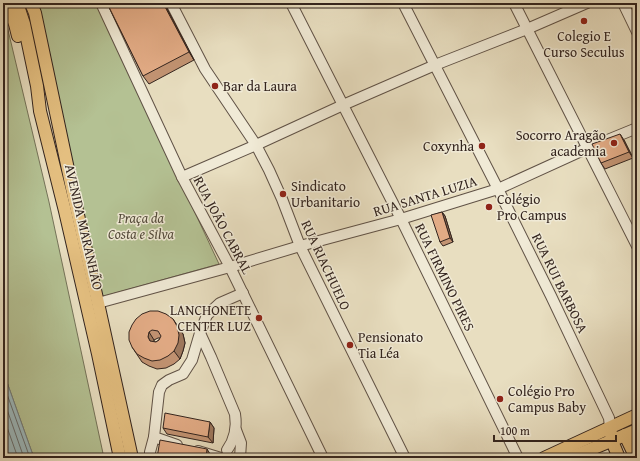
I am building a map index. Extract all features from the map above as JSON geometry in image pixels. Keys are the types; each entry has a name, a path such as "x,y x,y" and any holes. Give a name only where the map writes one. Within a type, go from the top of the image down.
{"main road":[{"path":"7,3 15,24 30,89 40,111"},
{"name":"AVENIDA MARANHÃO","path":"31,3 35,13 73,193 132,458"},
{"name":"AVENIDA MARANHÃO","path":"20,6 37,86 40,111 97,347 120,458"},
{"path":"544,458 637,415"},
{"path":"610,428 612,441 619,458"},
{"path":"570,458 637,430"},
{"path":"625,435 636,458"}],"street":[{"name":"RUA JOÃO CABRAL","path":"100,3 182,177 230,267 323,458"},
{"name":"RUA RIACHUELO","path":"171,3 210,77 256,145 276,185 300,246 404,458"},
{"name":"RUA FIRMINO PIRES","path":"291,3 401,219 518,458"},
{"name":"RUA RUI BARBOSA","path":"403,3 551,296 609,418 610,428"},
{"path":"514,3 637,246"},
{"path":"182,177 435,65 527,29 587,3"},
{"path":"623,3 637,32"},
{"name":"RUA SANTA LUZIA","path":"98,303 401,219 498,189 588,148 637,128"},
{"path":"150,458 159,392 162,385 183,374 192,360 207,315 220,303 243,293"},
{"path":"200,333 212,357 235,414 236,430 241,443 240,458"},
{"path":"223,455 232,442 236,430"},
{"path":"154,437 188,448 223,455 231,450 235,451 240,458"}],"green space":[{"name":"Praça da Costa e Silva","path":"97,3 219,264 101,297 35,4"},
{"path":"3,9 49,202 104,458 34,458 3,371"}],"water":[{"path":"3,371 34,458 3,458"}],"building":[{"path":"107,3 163,3 189,52 143,76"},
{"path":"620,134 629,152 601,163 592,144"},
{"path":"442,212 450,238 440,242 431,215"},
{"path":"150,311 158,311 173,319 177,326 179,335 178,343 174,351 160,360 152,361 137,354 129,340 129,332 132,325 142,314","holes":["152,330 158,331 161,336 159,340 156,342 150,341 148,337 149,332"]},
{"path":"165,413 210,422 208,437 163,428"},
{"path":"160,440 207,449 206,458 157,458"}],"place":[{"name":"Colegio E Curso Seculus","path":"584,21"},
{"name":"Bar da Laura","path":"215,86"},
{"name":"Socorro Aragão academia","path":"614,143"},
{"name":"Coxynha","path":"482,146"},
{"name":"Sindicato Urbanitario","path":"283,194"},
{"name":"Colégio Pro Campus","path":"489,207"},
{"name":"LANCHONETE CENTER LUZ","path":"259,318"},
{"name":"Pensionato Tia Léa","path":"350,345"},
{"name":"Colégio Pro Campus Baby","path":"500,399"}]}
